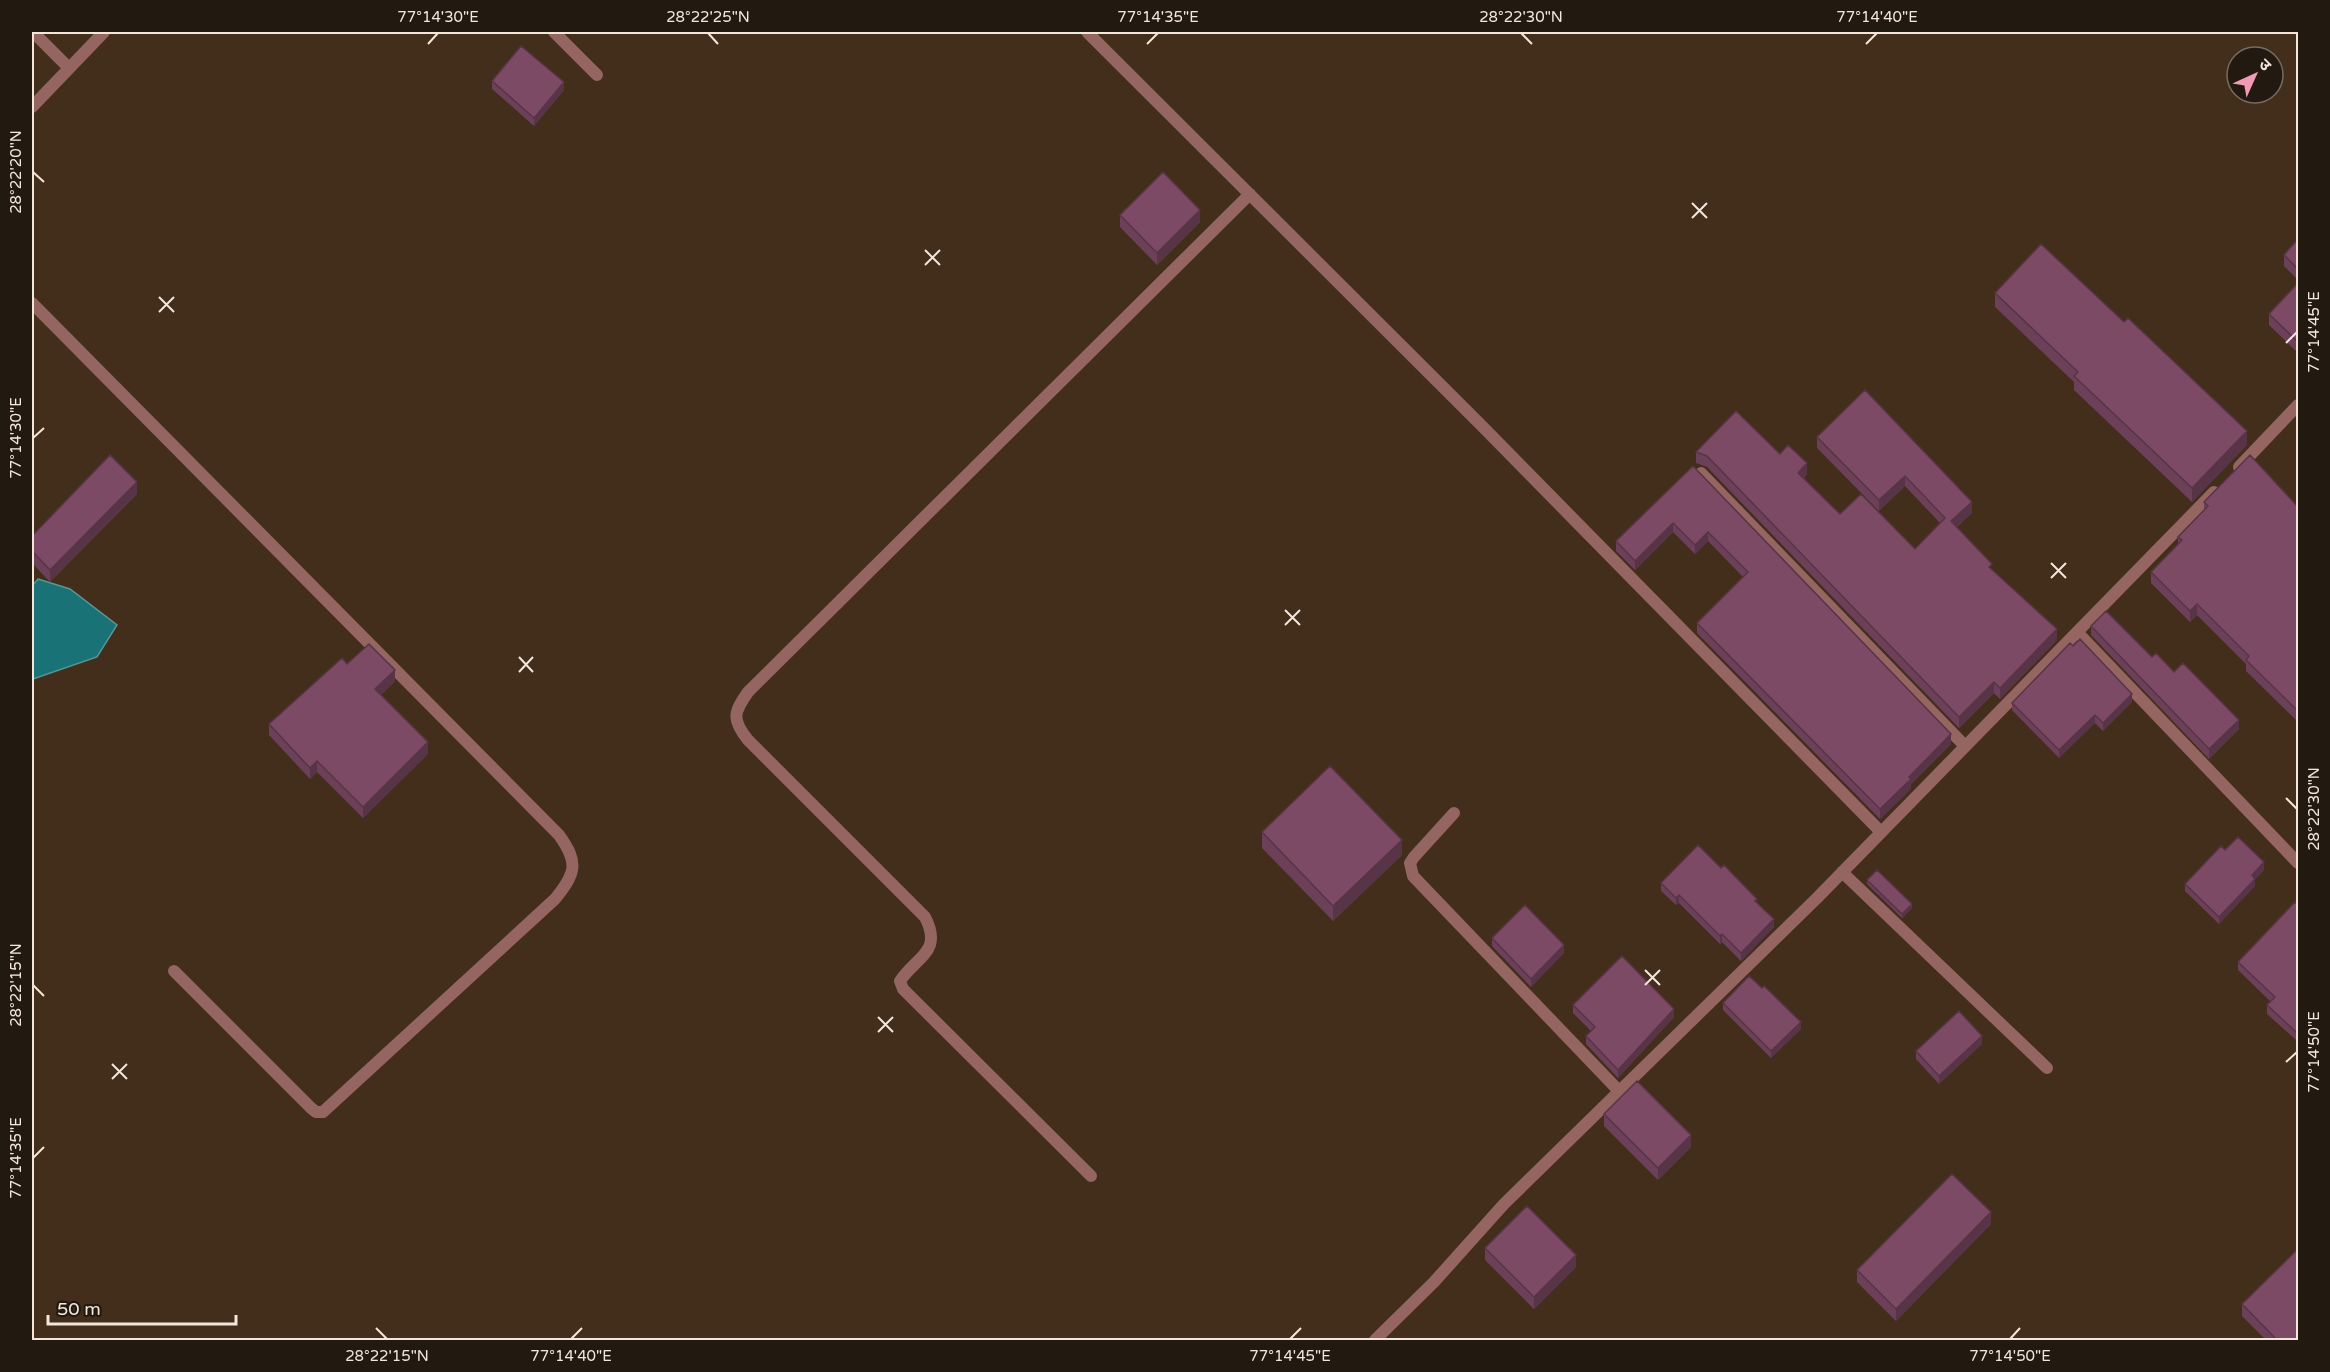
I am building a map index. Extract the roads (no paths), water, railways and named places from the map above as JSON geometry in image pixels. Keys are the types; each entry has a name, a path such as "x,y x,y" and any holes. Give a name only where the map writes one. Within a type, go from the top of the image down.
{"street":[{"path":"33,32 69,68"},
{"path":"32,107 104,32"},
{"path":"554,32 597,75"},
{"path":"1088,32 1497,441 1881,832"},
{"path":"1091,1176 903,989 900,981 926,954 932,943 932,929 925,917 748,740 739,729 735,718 739,705 748,692 1250,194"},
{"path":"32,303 551,827 571,852 573,869 567,883 555,899 323,1112 316,1112 311,1108 174,971"},
{"path":"1375,1341 1434,1282 1504,1204 1842,873 2298,405"},
{"path":"1701,473 1965,746"},
{"path":"2077,632 2298,862"},
{"path":"1454,813 1410,863 1413,876 1619,1091"},
{"path":"1842,873 2048,1068"}],"water":[{"path":"38,579 70,589 117,625 97,657 33,679 32,586"}]}
